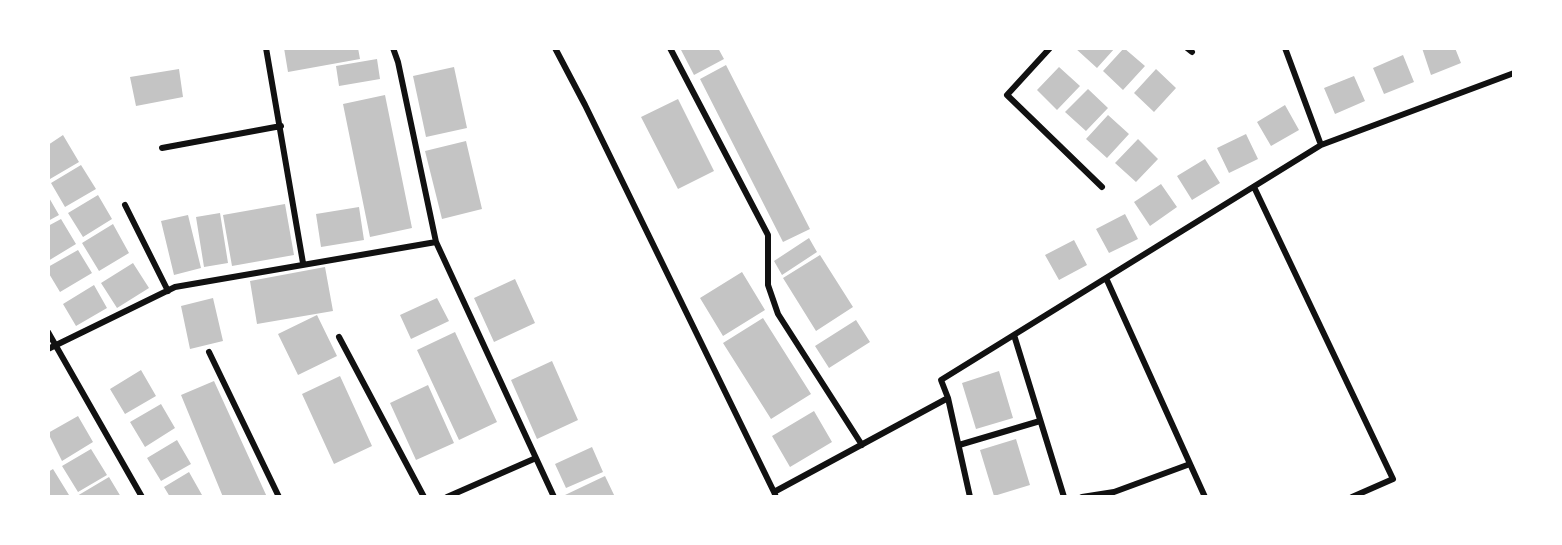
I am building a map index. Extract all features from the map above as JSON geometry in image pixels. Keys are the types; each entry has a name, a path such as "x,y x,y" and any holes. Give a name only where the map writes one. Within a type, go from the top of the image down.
{"street":[{"path":"266,48 303,263"},
{"path":"393,48 398,62 436,242 554,497"},
{"path":"555,48 775,494 948,398"},
{"path":"670,48 768,235 768,285 778,315 862,445"},
{"path":"1050,48 1007,95 1102,187"},
{"path":"1285,48 1321,145"},
{"path":"970,497 942,380 1321,145 1514,73"},
{"path":"162,148 281,126"},
{"path":"1254,187 1393,478 1352,497"},
{"path":"125,205 168,291"},
{"path":"48,349 168,291 303,263 436,242"},
{"path":"1106,278 1204,497"},
{"path":"48,332 142,497"},
{"path":"1014,335 1064,497"},
{"path":"339,337 424,497"},
{"path":"209,352 279,497"},
{"path":"958,445 1040,421"},
{"path":"447,497 536,458"},
{"path":"1082,497 1114,492 1190,464"}],"building":[{"path":"284,48 358,48 360,59 288,72"},
{"path":"680,48 718,48 724,59 694,75"},
{"path":"1075,48 1115,48 1097,68"},
{"path":"1124,48 1145,66 1123,90 1103,71"},
{"path":"1422,48 1455,48 1461,63 1431,75"},
{"path":"1403,55 1414,82 1384,94 1373,68"},
{"path":"377,59 380,79 339,86 336,66"},
{"path":"726,65 810,229 783,242 700,79"},
{"path":"454,67 467,128 426,137 413,76"},
{"path":"1059,67 1080,86 1057,110 1037,90"},
{"path":"179,69 183,97 136,106 130,77"},
{"path":"1156,69 1176,88 1154,112 1134,93"},
{"path":"1354,76 1365,101 1335,114 1324,88"},
{"path":"1088,89 1108,108 1086,131 1065,112"},
{"path":"385,95 412,228 370,237 343,104"},
{"path":"678,99 714,171 678,189 641,117"},
{"path":"1285,105 1299,130 1271,146 1257,122"},
{"path":"1108,115 1129,134 1107,158 1086,139"},
{"path":"1246,134 1258,159 1229,173 1217,148"},
{"path":"63,135 79,162 50,179 48,145"},
{"path":"1138,139 1158,159 1136,182 1115,163"},
{"path":"466,141 482,209 442,219 425,151"},
{"path":"1205,159 1220,183 1192,200 1177,176"},
{"path":"81,165 96,189 65,207 51,183"},
{"path":"1161,184 1177,207 1150,226 1134,202"},
{"path":"98,195 112,219 83,237 68,213"},
{"path":"48,196 59,215 48,221"},
{"path":"285,204 294,255 232,266 223,215"},
{"path":"359,207 364,240 321,247 316,214"},
{"path":"220,213 228,263 204,267 196,217"},
{"path":"1125,214 1138,239 1109,253 1096,229"},
{"path":"188,215 201,268 174,275 161,221"},
{"path":"61,219 76,244 48,261 48,226"},
{"path":"113,224 129,253 99,271 82,243"},
{"path":"809,238 817,252 782,275 774,261"},
{"path":"1074,240 1087,265 1059,280 1045,255"},
{"path":"78,250 92,273 60,292 48,272 48,267"},
{"path":"820,255 853,307 816,331 783,278"},
{"path":"133,263 149,288 117,308 101,283"},
{"path":"325,267 333,311 257,324 250,281"},
{"path":"742,272 765,310 723,336 700,298"},
{"path":"515,279 535,323 494,342 474,298"},
{"path":"94,285 107,308 76,326 63,304"},
{"path":"213,298 223,341 190,349 181,306"},
{"path":"437,298 449,321 411,339 400,315"},
{"path":"317,315 337,356 298,375 278,334"},
{"path":"763,318 811,394 771,419 723,343"},
{"path":"856,320 870,342 829,368 815,346"},
{"path":"455,332 497,422 459,440 417,350"},
{"path":"552,361 578,420 537,439 511,380"},
{"path":"141,370 156,396 125,414 110,389"},
{"path":"999,371 1013,418 976,429 962,383"},
{"path":"340,376 372,446 334,464 302,394"},
{"path":"214,381 267,497 223,497 181,395"},
{"path":"428,385 454,443 416,460 390,403"},
{"path":"161,404 175,428 145,447 130,422"},
{"path":"814,411 832,442 790,467 772,436"},
{"path":"78,416 93,442 62,461 48,433"},
{"path":"1016,439 1030,485 994,496 980,450"},
{"path":"177,440 191,464 161,481 147,458"},
{"path":"592,447 603,472 566,488 555,464"},
{"path":"91,449 107,475 78,492 62,466"},
{"path":"53,469 69,495 66,497 48,497 48,472"},
{"path":"189,472 202,495 170,497 164,487"},
{"path":"605,476 615,497 566,497 565,495"},
{"path":"109,477 121,497 77,496"}]}
